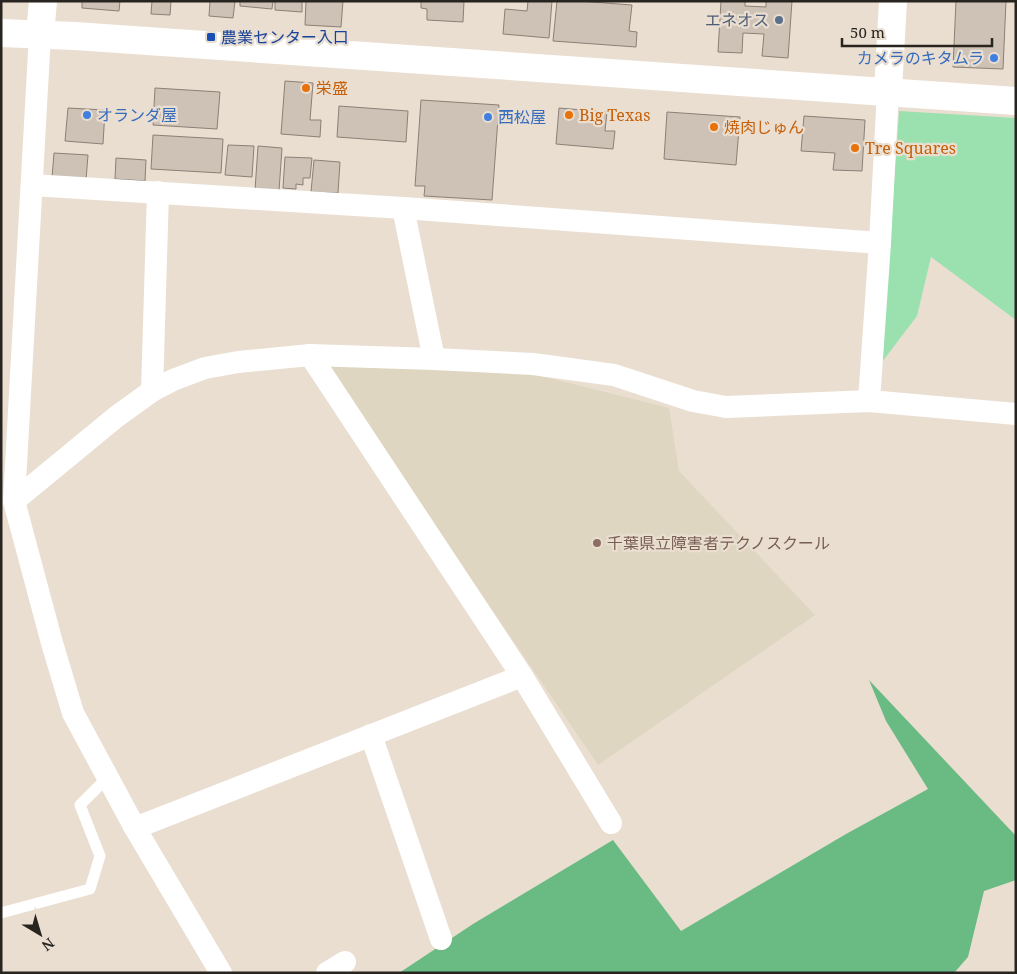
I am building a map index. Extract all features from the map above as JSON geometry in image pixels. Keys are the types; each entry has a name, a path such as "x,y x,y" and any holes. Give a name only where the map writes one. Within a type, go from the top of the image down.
{"street":[{"path":"43,1 14,501 52,643 74,713 135,828 221,973"},
{"path":"869,401 880,243 893,1"},
{"path":"1,33 40,34 1016,101"},
{"path":"32,186 403,208 880,243"},
{"path":"152,391 158,192"},
{"path":"403,208 434,359"},
{"path":"14,501 116,417 152,391 172,380 205,368 238,362 310,355 533,364 614,375 693,401 726,407 869,401 1016,414"},
{"path":"310,355 522,676 611,823"},
{"path":"135,828 522,676"},
{"path":"371,735 441,939"}],"lane":[{"path":"1,913 90,889 100,856 80,805 107,778"}],"shaded area":[{"name":"千葉県立障害者テクノスクール","path":"329,363 533,374 669,408 679,471 815,615 598,765 328,369"}],"green space":[{"path":"899,111 1016,118 1016,320 931,257 917,316 882,362"},
{"path":"869,680 1016,836 1016,880 984,891 968,957 954,973 399,973 473,924 613,840 681,931 846,834 928,789 886,721"}],"building":[{"path":"82,1 120,1 119,11 82,8"},
{"path":"152,1 171,1 170,15 151,14"},
{"path":"210,1 235,1 233,18 209,16"},
{"path":"240,1 273,1 272,9 240,6"},
{"path":"275,1 302,1 302,12 275,10"},
{"path":"306,1 343,1 341,27 305,25"},
{"path":"421,1 464,1 463,22 427,20 427,9 421,8"},
{"path":"528,1 552,1 549,38 503,34 505,9 527,11"},
{"path":"557,1 632,5 629,31 637,32 636,47 553,41"},
{"path":"721,1 745,1 745,6 766,7 766,1 792,1 788,58 762,56 764,34 743,33 742,53 718,52"},
{"path":"956,1 1006,1 1003,69 953,67"},
{"path":"285,81 313,83 310,120 321,120 320,137 281,134"},
{"path":"155,88 220,92 217,129 153,125"},
{"path":"421,100 499,105 492,200 424,196 425,186 415,186"},
{"path":"339,106 408,111 406,142 337,137"},
{"path":"68,108 105,110 103,144 65,141"},
{"path":"559,108 607,112 605,131 615,131 613,149 556,144"},
{"path":"667,112 740,117 736,165 664,159"},
{"path":"804,116 865,120 862,171 833,170 835,153 801,151"},
{"path":"153,135 223,139 221,173 151,169"},
{"path":"228,145 254,146 252,177 225,175"},
{"path":"258,146 282,148 279,191 255,190"},
{"path":"54,153 88,155 86,180 52,178"},
{"path":"285,157 312,158 310,178 303,178 303,185 296,184 296,189 283,188"},
{"path":"116,158 146,160 145,181 115,179"},
{"path":"314,160 340,162 338,193 311,192"}],"place":[{"name":"エネオス","path":"779,20"},
{"name":"農業センター入口","path":"211,37"},
{"name":"カメラのキタムラ","path":"994,58"},
{"name":"栄盛","path":"306,88"},
{"name":"オランダ屋","path":"87,115"},
{"name":"Big Texas","path":"569,115"},
{"name":"西松屋","path":"488,117"},
{"name":"焼肉じゅん","path":"714,127"},
{"name":"Tre Squares","path":"855,148"},
{"name":"千葉県立障害者テクノスクール","path":"597,543"}]}
